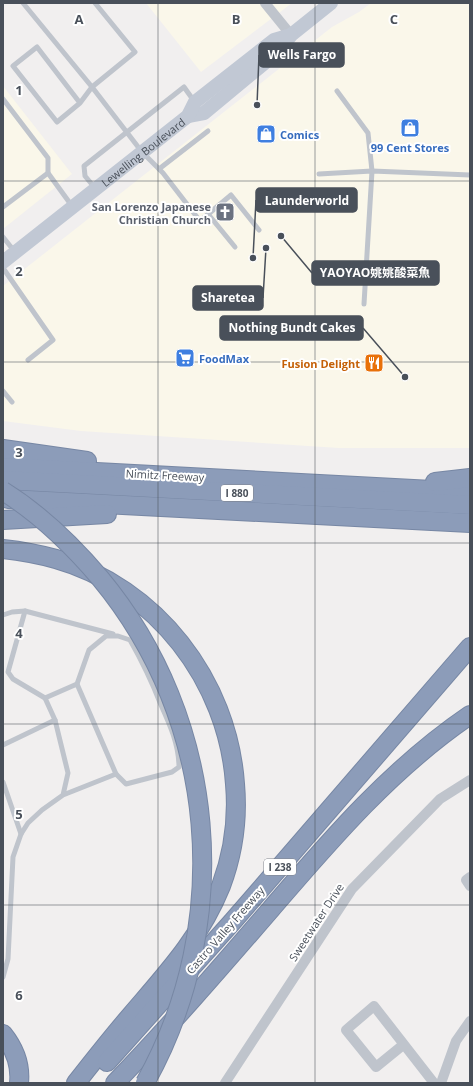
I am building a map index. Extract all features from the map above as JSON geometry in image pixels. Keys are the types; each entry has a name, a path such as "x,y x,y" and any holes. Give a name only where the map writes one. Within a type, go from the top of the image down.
{"highway":[{"path":"3,449 82,461 194,467 286,481"},
{"name":"Nimitz Freeway","path":"3,467 470,492"},
{"path":"391,488 470,478"},
{"name":"I 880","path":"3,480 470,505"},
{"path":"3,491 60,535 92,568 120,604 137,629 159,670 174,704 188,748 197,793 202,838 202,884 198,930 189,974 180,1004 167,1039 145,1083"},
{"name":"I 880","path":"3,498 470,523"},
{"path":"3,520 212,509"},
{"path":"384,518 470,534"},
{"path":"3,549 34,553 76,566 115,585 153,613 184,647 206,682 217,704 231,749 234,772 236,818 233,840 228,863 221,884 203,924 176,963 116,1032 76,1083"},
{"name":"Castro Valley Freeway","path":"86,1083 117,1051 228,927 470,647"},
{"name":"Castro Valley Freeway","path":"115,1083 202,990 351,818 411,761 470,715"},
{"path":"3,1034 15,1051 18,1062 19,1083"}],"main road":[{"name":"Lewelling Boulevard","path":"188,116 204,113 279,51 291,35 331,3"},
{"name":"Lewelling Boulevard","path":"6,261 73,206 188,116 195,102 274,40 291,35"}],"street":[{"path":"265,3 291,35"},
{"name":"Sweetwater Drive","path":"225,1083 352,888 440,799 470,780"},
{"path":"470,877 466,880 470,886"},
{"path":"403,1045 376,1067 346,1030 374,1006 434,1083"},
{"path":"441,1083 456,1041 470,1021"}],"lane":[{"path":"23,3 92,87 142,152 159,169 200,220 231,195 259,230"},
{"path":"80,103 37,47 13,66 57,122 80,103 92,87 135,52 95,3"},
{"path":"95,189 85,176 84,166 184,87 195,102"},
{"path":"337,91 368,133 372,171 364,304"},
{"path":"3,99 48,158 48,173 73,206"},
{"path":"159,169 208,131"},
{"path":"319,174 372,171 470,175"},
{"path":"3,207 48,173"},
{"path":"208,214 234,247"},
{"path":"3,237 6,261 53,340 28,360"},
{"path":"3,391 12,402"},
{"path":"24,611 8,672 13,678 45,698 54,720 68,773 62,795"},
{"path":"3,614 24,611 118,636 130,640 146,668 172,729 179,756 179,767 172,772 126,784 116,774 77,684 89,650 106,636 118,636"},
{"path":"45,698 77,684"},
{"path":"3,745 54,720"},
{"path":"3,977 8,959 13,856 21,834 28,823 62,795 116,774"},
{"path":"3,782 21,834"}],"shaded area":[{"path":"146,3 292,3 201,72"},
{"path":"371,3 470,3 470,448 339,448 81,431 3,421 3,286 332,27 359,12"},
{"path":"3,86 72,174 3,229"}],"place":[{"name":"Wells Fargo","path":"257,105"},
{"name":"99 Cent Stores","path":"410,128"},
{"name":"Comics","path":"266,134"},
{"name":"San Lorenzo Japanese Christian Church","path":"225,212"},
{"name":"YAOYAO姚姚酸菜魚","path":"281,236"},
{"name":"Sharetea","path":"266,248"},
{"name":"Launderworld","path":"253,258"},
{"name":"FoodMax","path":"185,358"},
{"name":"Fusion Delight","path":"374,363"},
{"name":"Nothing Bundt Cakes","path":"405,377"}]}
